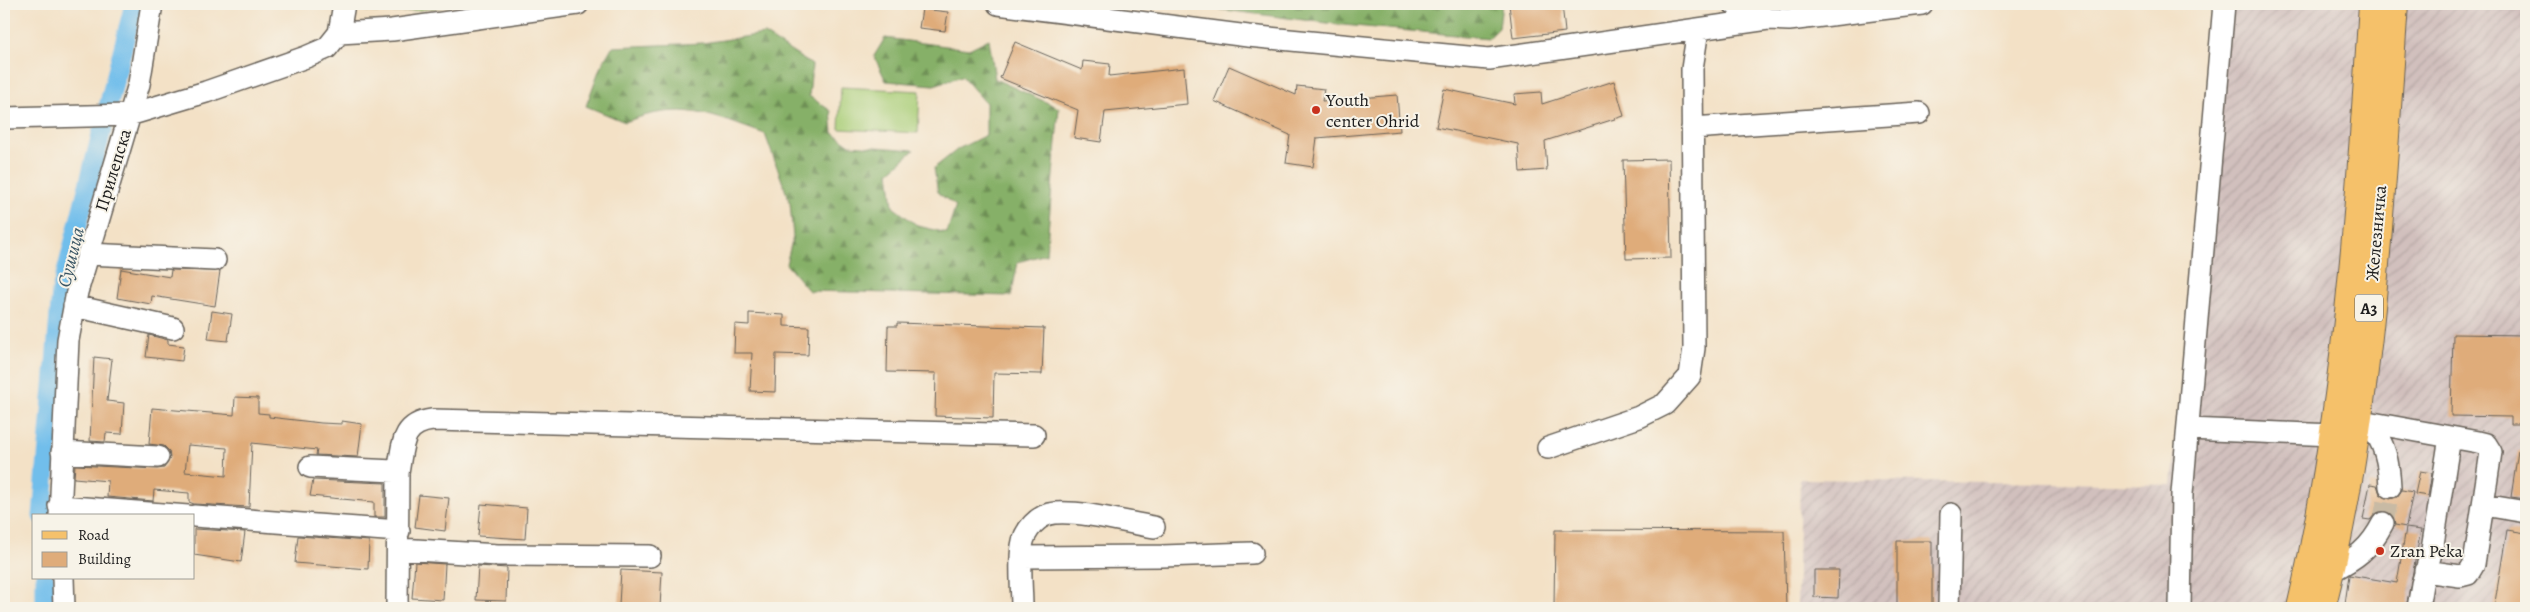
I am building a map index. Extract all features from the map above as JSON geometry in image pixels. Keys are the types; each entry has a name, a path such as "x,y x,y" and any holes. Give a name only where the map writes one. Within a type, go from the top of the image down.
{"main road":[{"name":"Железничка","path":"2301,608 2323,501 2333,435 2364,146 2373,4"},
{"name":"Железничка","path":"2321,608 2363,422 2394,4"},
{"path":"2392,32 2408,4"}],"street":[{"name":"Прилепска","path":"59,511 68,340 74,306 139,84 152,4"},
{"path":"4,118 129,115 306,58 327,48 339,33 344,4"},
{"path":"339,33 392,30 578,4"},
{"path":"998,4 1248,36 1489,59 1768,19 1789,20 1832,10 1922,4"},
{"path":"1734,4 1768,19"},
{"path":"2180,608 2182,494 2224,4"},
{"path":"1548,448 1639,417 1665,404 1690,376 1694,348 1692,69 1698,29"},
{"path":"1692,128 1918,113"},
{"path":"88,254 215,260"},
{"path":"74,306 173,328"},
{"path":"398,608 398,473 405,433 419,421 1034,435"},
{"path":"2363,422 2486,444 2491,452 2474,564 2468,574 2460,576 2426,571"},
{"path":"2363,422 2378,433 2388,460 2390,487"},
{"path":"2188,429 2333,435"},
{"path":"2418,608 2432,550 2450,437"},
{"path":"62,452 158,457"},
{"path":"310,467 394,471 398,473"},
{"path":"2484,502 2490,506 2526,512"},
{"path":"59,511 136,514"},
{"path":"1022,608 1022,552 1026,533 1036,521 1053,513 1075,514 1154,526"},
{"path":"1949,608 1951,514"},
{"path":"195,516 399,540 498,555 650,556"},
{"path":"2330,572 2361,556 2383,523"},
{"path":"1022,552 1162,556 1252,553"},
{"path":"63,580 64,608"}],"shaded area":[{"path":"2223,4 2526,4 2526,608 1797,608 1800,479 2172,485"}],"green space":[{"path":"355,4 462,4 392,13 366,11 355,7"},
{"path":"1177,4 1502,4 1499,28 1489,38 1343,25"},
{"path":"764,34 812,65 809,96 831,111 833,133 850,145 914,150 889,172 893,207 918,226 947,233 956,206 938,193 934,168 958,149 986,135 986,103 962,76 934,85 886,81 874,56 885,38 969,49 989,39 995,79 1059,108 1046,254 1018,262 1011,296 809,291 786,264 793,237 790,203 765,134 712,116 696,113 681,111 664,112 646,115 625,122 586,106 600,68 612,47 703,43"},
{"path":"841,87 920,91 918,133 839,129"}],"building":[{"path":"1509,4 1562,4 1565,32 1513,38"},
{"path":"922,9 948,12 945,31 919,28"},
{"path":"1015,42 1082,70 1083,61 1110,64 1109,76 1184,68 1187,104 1105,112 1101,142 1074,138 1078,110 1000,78"},
{"name":"Youth center Ohrid","path":"1229,66 1296,95 1297,86 1324,89 1322,101 1397,95 1400,131 1317,138 1313,167 1286,163 1290,135 1214,101"},
{"path":"1614,81 1624,116 1545,141 1547,170 1520,172 1518,144 1436,127 1444,89 1515,104 1514,94 1541,92 1542,104"},
{"path":"1669,159 1671,258 1626,259 1623,160"},
{"path":"121,269 170,277 171,270 220,271 215,306 152,296 151,304 117,298"},
{"path":"212,311 232,314 228,341 208,339"},
{"path":"749,313 784,315 784,326 809,327 808,355 776,354 775,392 750,391 752,353 734,353 735,324 749,325"},
{"path":"897,323 1044,328 1042,374 994,373 993,418 935,416 936,373 887,372 888,326 897,326"},
{"path":"2453,334 2526,335 2526,424 2511,424 2511,417 2451,416"},
{"path":"149,335 168,340 168,344 184,346 182,361 146,357"},
{"path":"94,357 112,359 107,401 124,403 122,434 106,433 105,442 90,441"},
{"path":"235,397 258,398 258,413 269,414 269,417 321,423 342,424 342,421 362,424 358,457 316,455 317,450 252,443 249,507 194,504 189,502 189,493 154,490 153,501 107,497 108,481 74,478 75,465 164,468 170,458 169,451 164,446 149,444 152,408 234,415","holes":["188,445 227,448 226,476 185,472"]},
{"path":"2518,451 2526,451 2526,499 2511,497"},
{"path":"2420,471 2432,473 2428,496 2415,494"},
{"path":"313,480 385,483 385,517 374,517 374,502 310,496"},
{"path":"2370,484 2377,485 2380,494 2390,499 2397,497 2402,490 2413,492 2406,527 2395,525 2393,516 2383,511 2376,513 2370,520 2363,519"},
{"path":"419,495 449,498 445,531 415,527"},
{"path":"481,504 527,508 525,539 478,536"},
{"path":"2406,528 2421,530 2406,608 2372,608 2345,604 2349,575 2397,583"},
{"path":"195,529 245,532 241,562 195,555"},
{"path":"1555,530 1784,531 1786,608 1554,608"},
{"path":"2507,530 2526,533 2526,608 2494,608"},
{"path":"298,536 369,541 368,569 295,563"},
{"path":"1897,541 1932,541 1932,608 1897,608"},
{"path":"415,562 445,564 443,600 412,598"},
{"path":"478,566 507,568 506,601 476,600"},
{"path":"621,570 662,572 660,607 619,605"},
{"path":"1814,570 1839,570 1838,598 1814,597"}],"waterway":[{"name":"Сушица","path":"42,514 61,292 134,4"},
{"name":"Сушица","path":"45,580 45,608"}],"tunnel":[{"path":"2383,523 2390,487"}],"place":[{"name":"Youth center Ohrid","path":"1316,110"},
{"name":"Zran Peka","path":"2380,551"}]}
